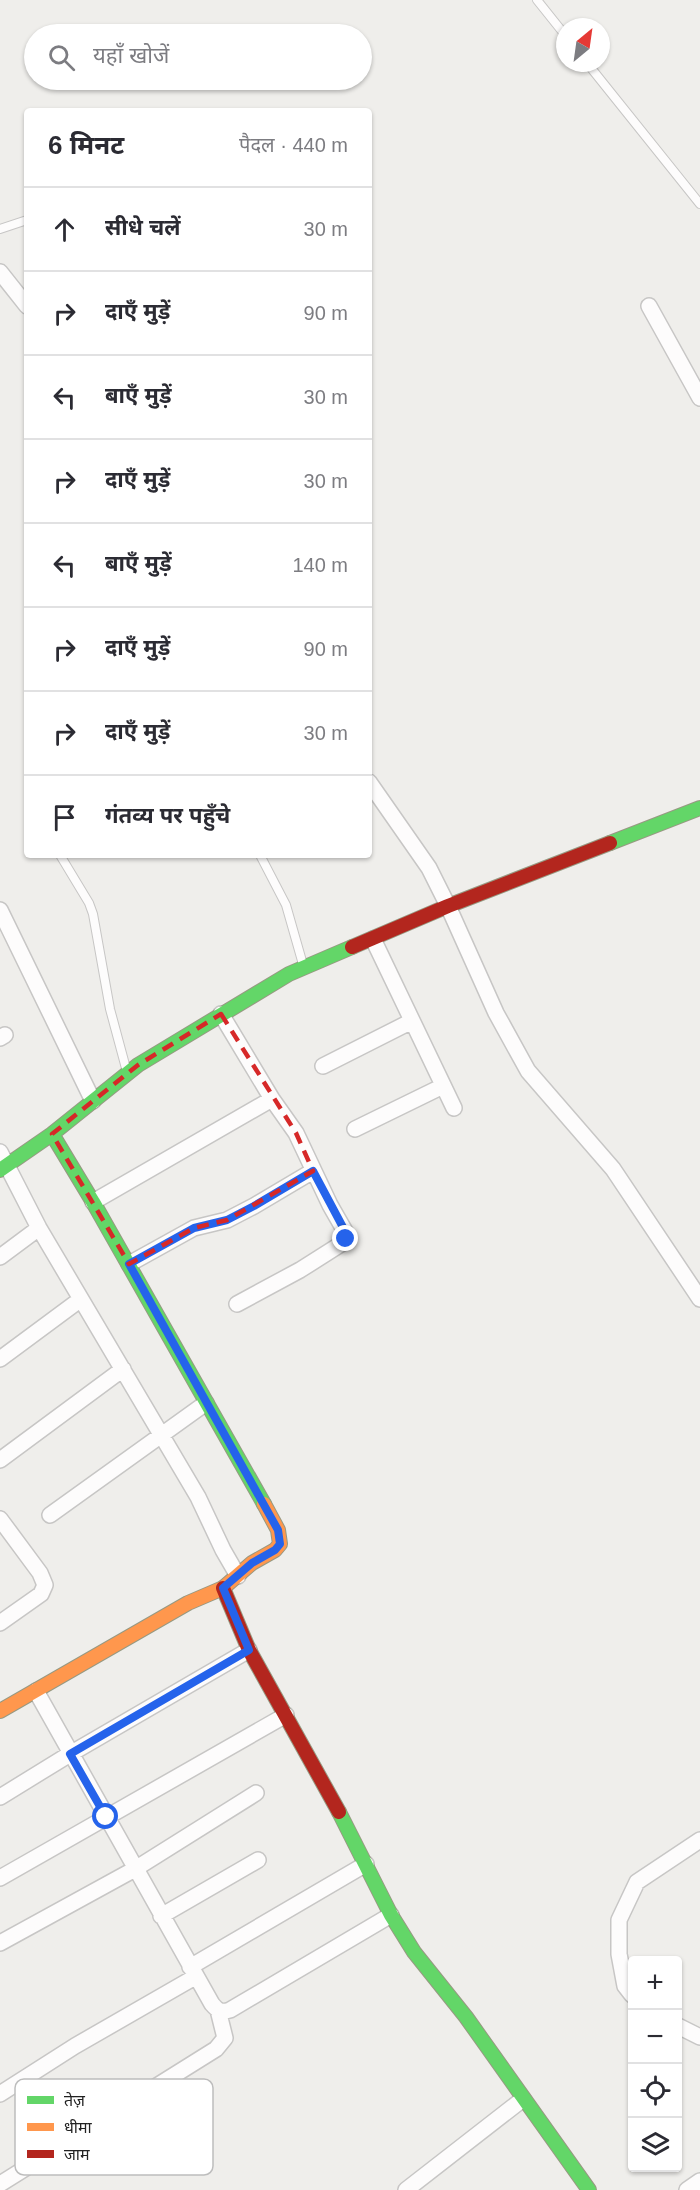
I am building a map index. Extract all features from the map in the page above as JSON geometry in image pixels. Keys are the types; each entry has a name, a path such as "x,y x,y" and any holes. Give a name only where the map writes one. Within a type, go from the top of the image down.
{"street":[{"path":"0,272 24,302"},
{"path":"649,306 700,398"},
{"path":"372,786 423,859 448,906 478,977 528,1071 613,1169 700,1299"},
{"path":"238,1576 198,1497 2,1162 52,1134 127,1073 221,1014 304,968 448,906 700,808"},
{"path":"0,910 93,1101"},
{"path":"373,939 454,1108"},
{"path":"221,1014 272,1099 296,1133 346,1233 346,1239 341,1244 300,1270 237,1304"},
{"path":"323,1066 412,1021"},
{"path":"355,1129 443,1086"},
{"path":"93,1202 272,1099"},
{"path":"0,1711 188,1603 223,1588 252,1563 275,1550 280,1544 280,1537 249,1477 129,1264 52,1134"},
{"path":"129,1264 194,1228 227,1220 313,1171"},
{"path":"0,1257 39,1228"},
{"path":"0,1359 81,1299"},
{"path":"0,1460 123,1369"},
{"path":"50,1515 206,1403"},
{"path":"0,1519 5,1538 40,1574 45,1585 41,1594 0,1623"},
{"path":"223,1588 249,1650 366,1864 391,1915 414,1952 466,2017 589,2190"},
{"path":"0,1797 249,1650"},
{"path":"36,1691 192,1972 218,2010 224,2012 230,2010 391,1915"},
{"path":"0,1878 286,1715"},
{"path":"0,1943 135,1869 256,1793"},
{"path":"628,1989 625,1986 619,1954 619,1920 637,1882 700,1840"},
{"path":"161,1916 258,1860"},
{"path":"23,2079 366,1864"},
{"path":"168,2079 216,2049 225,2038 218,2010"},
{"path":"682,2028 700,2037"},
{"path":"0,2094 15,2084"},
{"path":"406,2190 523,2099"},
{"path":"0,2184 15,2175"},
{"path":"687,2190 700,2181"}],"lane":[{"path":"537,0 556,24"},
{"path":"594,72 700,204"},
{"path":"0,229 24,221"},
{"path":"62,858 89,903 93,914 110,1009 127,1073"},
{"path":"262,858 286,905 304,968"}],"highlighted area":[{"path":"221,1014 296,1133 313,1171 227,1220 194,1228 129,1264 52,1134 138,1065"}],"traffic: fast":[{"path":"610,843 700,808"},
{"path":"0,1170 52,1134 138,1065 289,974 352,947"},
{"path":"52,1134 264,1504"},
{"path":"339,1812 391,1915 414,1952 466,2017 589,2190"}],"traffic: slow":[{"path":"0,1711 188,1603 223,1588 252,1563 275,1550 280,1544 278,1530 264,1504"}],"traffic: jam":[{"path":"352,947 448,906 610,843"},
{"path":"223,1588 249,1650 339,1812"}],"route":[{"path":"106,1817 70,1754 249,1650 223,1588 252,1563 275,1550 280,1544 278,1530 129,1264 194,1228 227,1220 313,1171 346,1233 346,1239"}]}
